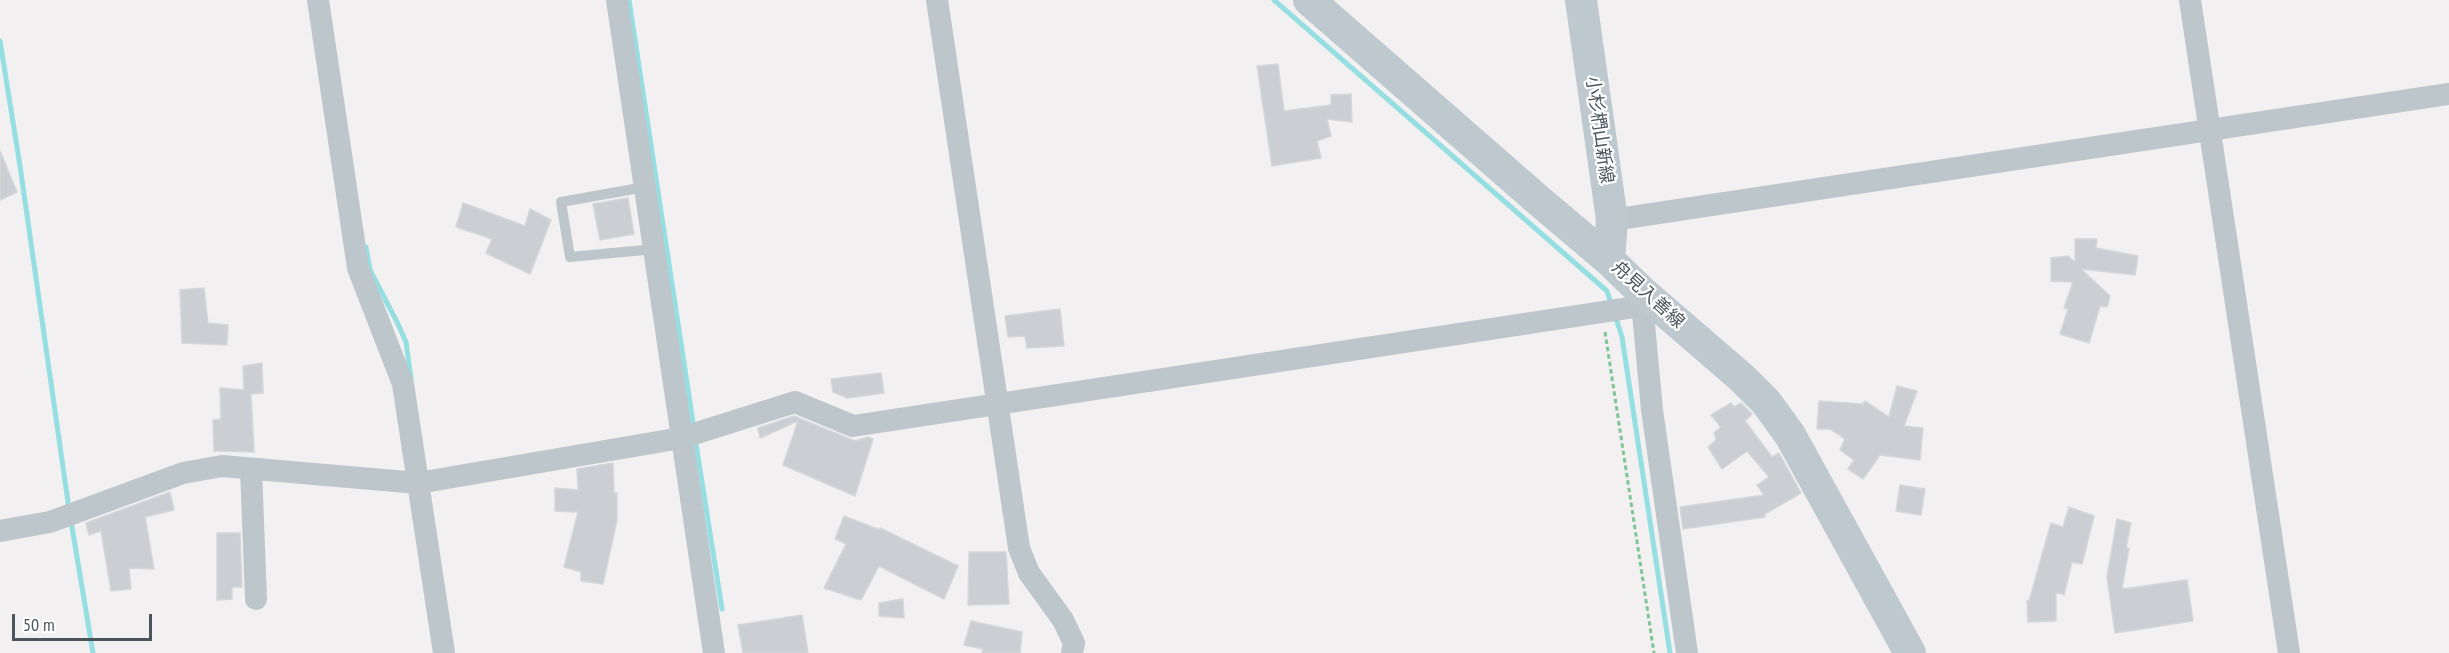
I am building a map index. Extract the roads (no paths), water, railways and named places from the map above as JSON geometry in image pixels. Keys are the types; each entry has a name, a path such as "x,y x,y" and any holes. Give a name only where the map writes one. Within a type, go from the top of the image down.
{"main road":[{"name":"舟見入善線","path":"1309,0 1609,260 1641,298 1742,378 1790,435 1910,653"},
{"name":"小杉椚山新線","path":"1581,0 1612,220 1609,260"}],"street":[{"path":"318,0 358,268 403,384 444,653"},
{"path":"617,0 714,653"},
{"path":"937,0 1019,548 1029,573 1063,620 1074,643 1072,653"},
{"path":"2190,0 2289,653"},
{"path":"1612,220 2449,94"},
{"path":"0,531 50,522 183,473 222,466 418,483 681,438 795,402 853,426 1603,312 1641,298 1652,411 1687,653"},
{"path":"251,469 256,599"}],"lane":[{"path":"645,187 561,202 570,257 655,249"}],"waterway":[{"path":"629,0 694,429"},
{"path":"1274,0 1607,291 1612,306"},
{"path":"0,41 69,509"},
{"path":"366,247 370,270 406,342 411,379"},
{"path":"1615,315 1622,337 1670,653"},
{"path":"695,438 722,609"},
{"path":"71,521 93,653"}]}
